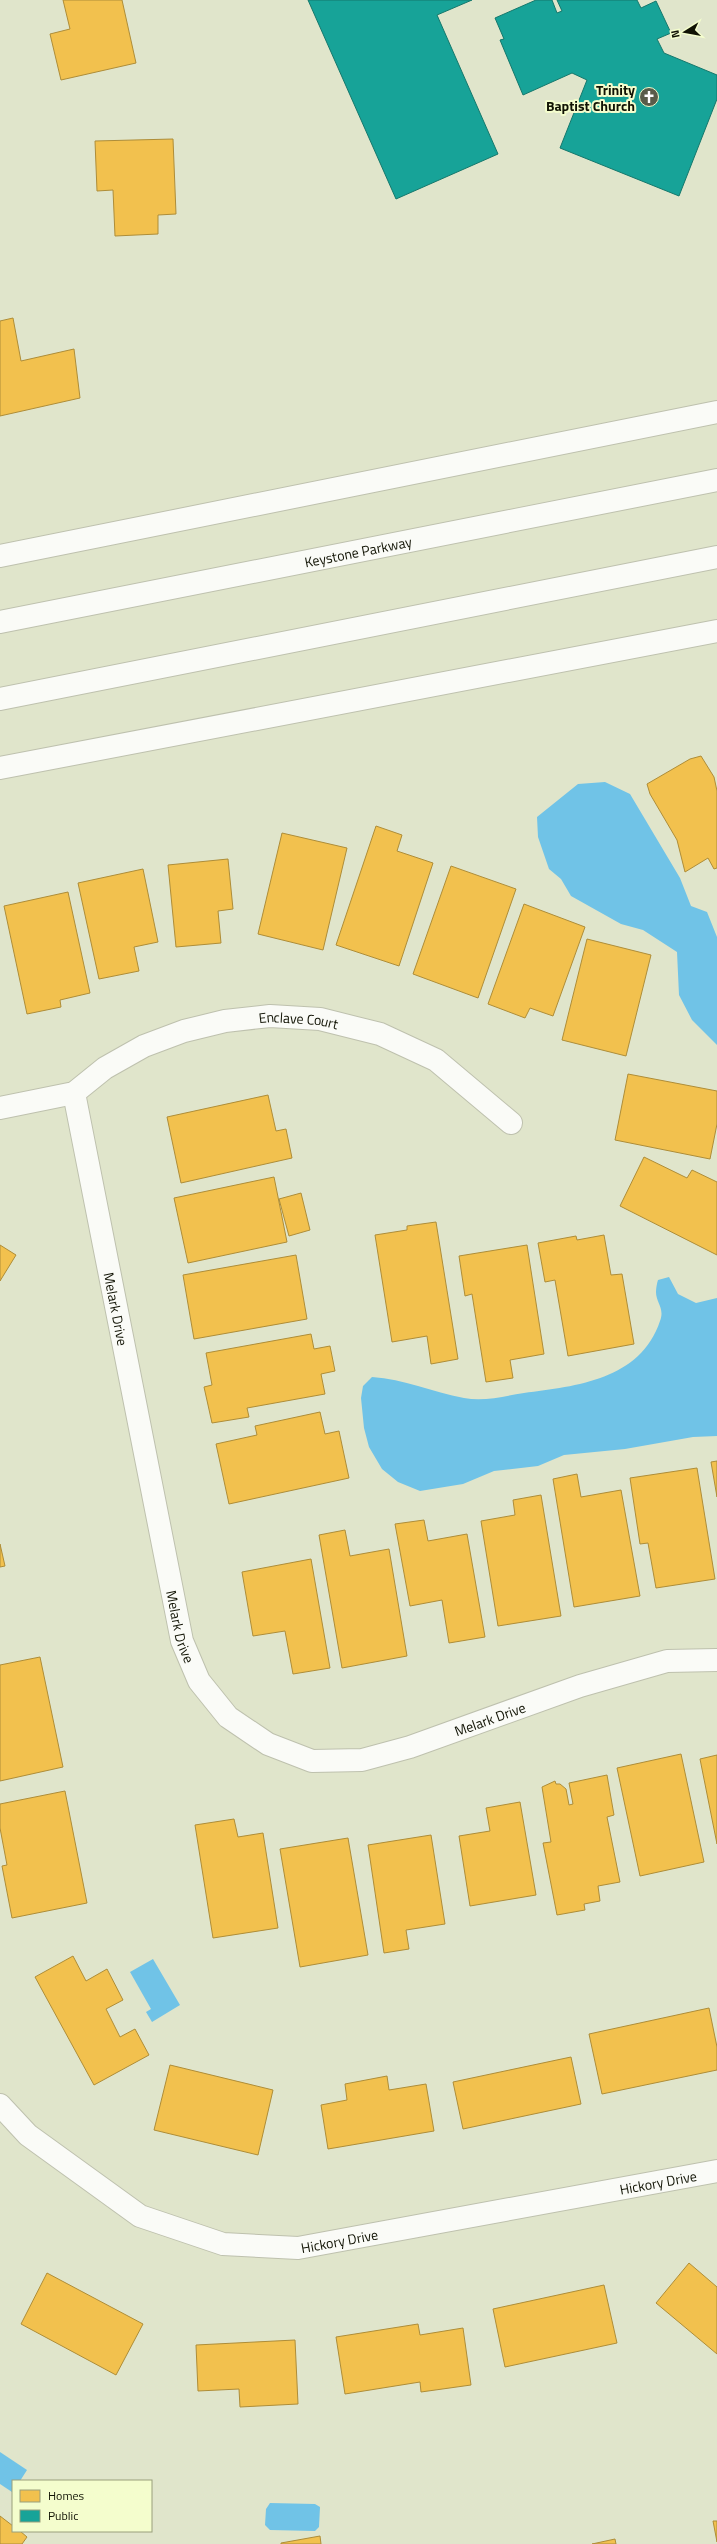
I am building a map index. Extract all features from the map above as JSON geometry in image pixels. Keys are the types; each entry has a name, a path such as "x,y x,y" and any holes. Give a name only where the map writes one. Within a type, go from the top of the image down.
{"main road":[{"path":"0,556 717,412"},
{"name":"Keystone Parkway","path":"0,622 717,480"},
{"path":"0,699 717,557"},
{"path":"0,768 717,631"},
{"name":"Enclave Court","path":"74,1093 111,1064 144,1046 184,1031 225,1021 270,1016 320,1019 380,1034 436,1060 511,1124"},
{"path":"0,1108 74,1093"},
{"name":"Melark Drive","path":"74,1093 182,1640 199,1681 228,1717 268,1744 312,1761 362,1760 410,1747 580,1686 667,1661 717,1660"},
{"name":"Hickory Drive","path":"0,2105 28,2135 140,2216 223,2244 298,2248 717,2171"}],"water":[{"path":"605,782 630,794 680,878 691,906 707,912 717,937 717,1045 692,1020 679,995 677,952 643,930 621,924 571,896 561,879 549,869 538,837 537,817 578,784"},
{"path":"669,1277 678,1294 696,1303 717,1298 717,1436 693,1437 625,1449 564,1455 538,1466 494,1471 463,1484 420,1491 398,1482 382,1469 369,1447 364,1428 361,1398 363,1386 372,1377 395,1380 472,1399 494,1398 585,1383 622,1368 638,1356 651,1341 661,1316 661,1309 656,1296 658,1280"},
{"path":"153,1959 180,2005 152,2022 146,2012 151,2009 130,1972"},
{"path":"0,2452 27,2470 21,2480 12,2480 12,2492 0,2484"},
{"path":"270,2503 315,2504 320,2507 319,2527 315,2531 270,2530 265,2525 266,2509"}],"building: Homes":[{"path":"63,0 122,0 136,63 61,80 50,34 70,29"},
{"path":"173,139 176,214 158,215 158,234 115,236 113,190 97,191 95,141"},
{"path":"13,318 21,361 74,349 80,398 0,416 0,321"},
{"path":"701,756 714,777 717,791 717,868 714,869 708,858 685,872 677,840 650,794 647,784 690,759"},
{"path":"376,826 402,835 397,851 433,863 399,966 336,945"},
{"path":"282,833 347,848 323,950 258,934"},
{"path":"228,859 233,909 218,911 221,943 176,947 168,865"},
{"path":"451,866 516,889 478,998 413,974"},
{"path":"143,869 158,942 134,947 139,971 99,979 78,883"},
{"path":"68,892 90,993 60,1000 61,1007 27,1014 4,906"},
{"path":"524,904 585,927 553,1016 530,1008 525,1018 488,1004"},
{"path":"587,939 651,955 626,1056 562,1040"},
{"path":"628,1074 717,1091 717,1124 710,1159 615,1140"},
{"path":"268,1095 276,1131 286,1129 292,1158 181,1183 167,1117"},
{"path":"644,1157 687,1178 692,1170 717,1182 717,1255 620,1206"},
{"path":"274,1177 287,1242 188,1263 174,1198"},
{"path":"301,1193 310,1230 289,1236 279,1199"},
{"path":"436,1222 458,1359 431,1364 427,1336 392,1342 375,1235 407,1230 407,1226"},
{"path":"604,1235 611,1275 622,1274 634,1344 568,1356 555,1280 545,1282 538,1243 576,1236 577,1240"},
{"path":"0,1245 16,1255 0,1281"},
{"path":"527,1245 544,1354 510,1360 513,1378 486,1382 472,1294 465,1296 459,1256"},
{"path":"296,1255 307,1319 194,1339 183,1275"},
{"path":"311,1334 314,1349 330,1346 335,1371 321,1374 325,1394 247,1408 249,1417 212,1423 204,1387 212,1385 206,1353"},
{"path":"320,1412 325,1434 339,1431 349,1478 229,1504 216,1444 257,1435 255,1426"},
{"path":"717,1461 717,1497 711,1462"},
{"path":"697,1468 715,1579 656,1588 648,1543 640,1544 630,1478"},
{"path":"577,1474 581,1497 621,1490 640,1596 574,1607 553,1479"},
{"path":"541,1495 561,1616 498,1626 481,1521 515,1515 513,1500"},
{"path":"424,1520 428,1541 467,1534 485,1637 449,1643 442,1600 410,1606 395,1524"},
{"path":"345,1530 350,1556 389,1549 407,1656 342,1668 319,1535"},
{"path":"0,1544 5,1566 0,1567"},
{"path":"311,1559 330,1668 293,1674 285,1631 253,1636 242,1572"},
{"path":"40,1657 63,1767 0,1781 0,1665"},
{"path":"681,1754 704,1862 640,1876 617,1768"},
{"path":"717,1755 717,1844 700,1759"},
{"path":"607,1775 614,1815 607,1817 620,1882 598,1886 600,1901 584,1904 585,1910 557,1915 543,1843 551,1842 542,1787 555,1781 556,1784 560,1784 566,1789 569,1805 573,1804 569,1783"},
{"path":"65,1791 87,1903 12,1918 2,1866 7,1865 0,1828 0,1804"},
{"path":"520,1802 536,1895 470,1906 459,1836 490,1831 486,1808"},
{"path":"234,1819 238,1837 263,1833 278,1928 213,1938 195,1825"},
{"path":"431,1835 445,1924 406,1930 409,1949 384,1953 368,1845"},
{"path":"348,1838 368,1955 300,1967 280,1849"},
{"path":"73,1956 86,1981 107,1969 123,2000 106,2009 120,2037 135,2029 149,2055 94,2085 35,1977"},
{"path":"709,2008 717,2047 717,2070 602,2094 589,2034"},
{"path":"571,2057 581,2104 463,2129 453,2082"},
{"path":"170,2065 273,2090 258,2155 154,2130"},
{"path":"387,2076 389,2090 426,2084 434,2131 328,2149 321,2105 347,2100 345,2084"},
{"path":"689,2263 717,2287 717,2354 656,2303"},
{"path":"47,2273 143,2324 116,2375 21,2324"},
{"path":"604,2285 617,2343 505,2367 493,2309"},
{"path":"418,2324 420,2335 463,2328 471,2385 421,2392 420,2382 345,2394 336,2337"},
{"path":"295,2340 298,2404 240,2407 239,2389 198,2391 196,2345"},
{"path":"0,2516 12,2525 12,2532 21,2532 27,2537 22,2544 0,2544"},
{"path":"713,2521 717,2521 717,2542"},
{"path":"320,2536 321,2544 281,2544 281,2543"},
{"path":"615,2539 616,2544 592,2544"}],"building: Public":[{"path":"308,0 472,0 437,15 498,154 396,199"},
{"name":"Trinity Baptist Church","path":"536,0 552,0 557,13 562,11 557,0 637,0 641,8 656,1 671,33 657,39 664,53 717,75 717,99 679,196 560,148 587,80 572,73 523,95 500,40 504,39 495,18"}],"place":[{"name":"Trinity Baptist Church","path":"649,97"}]}
